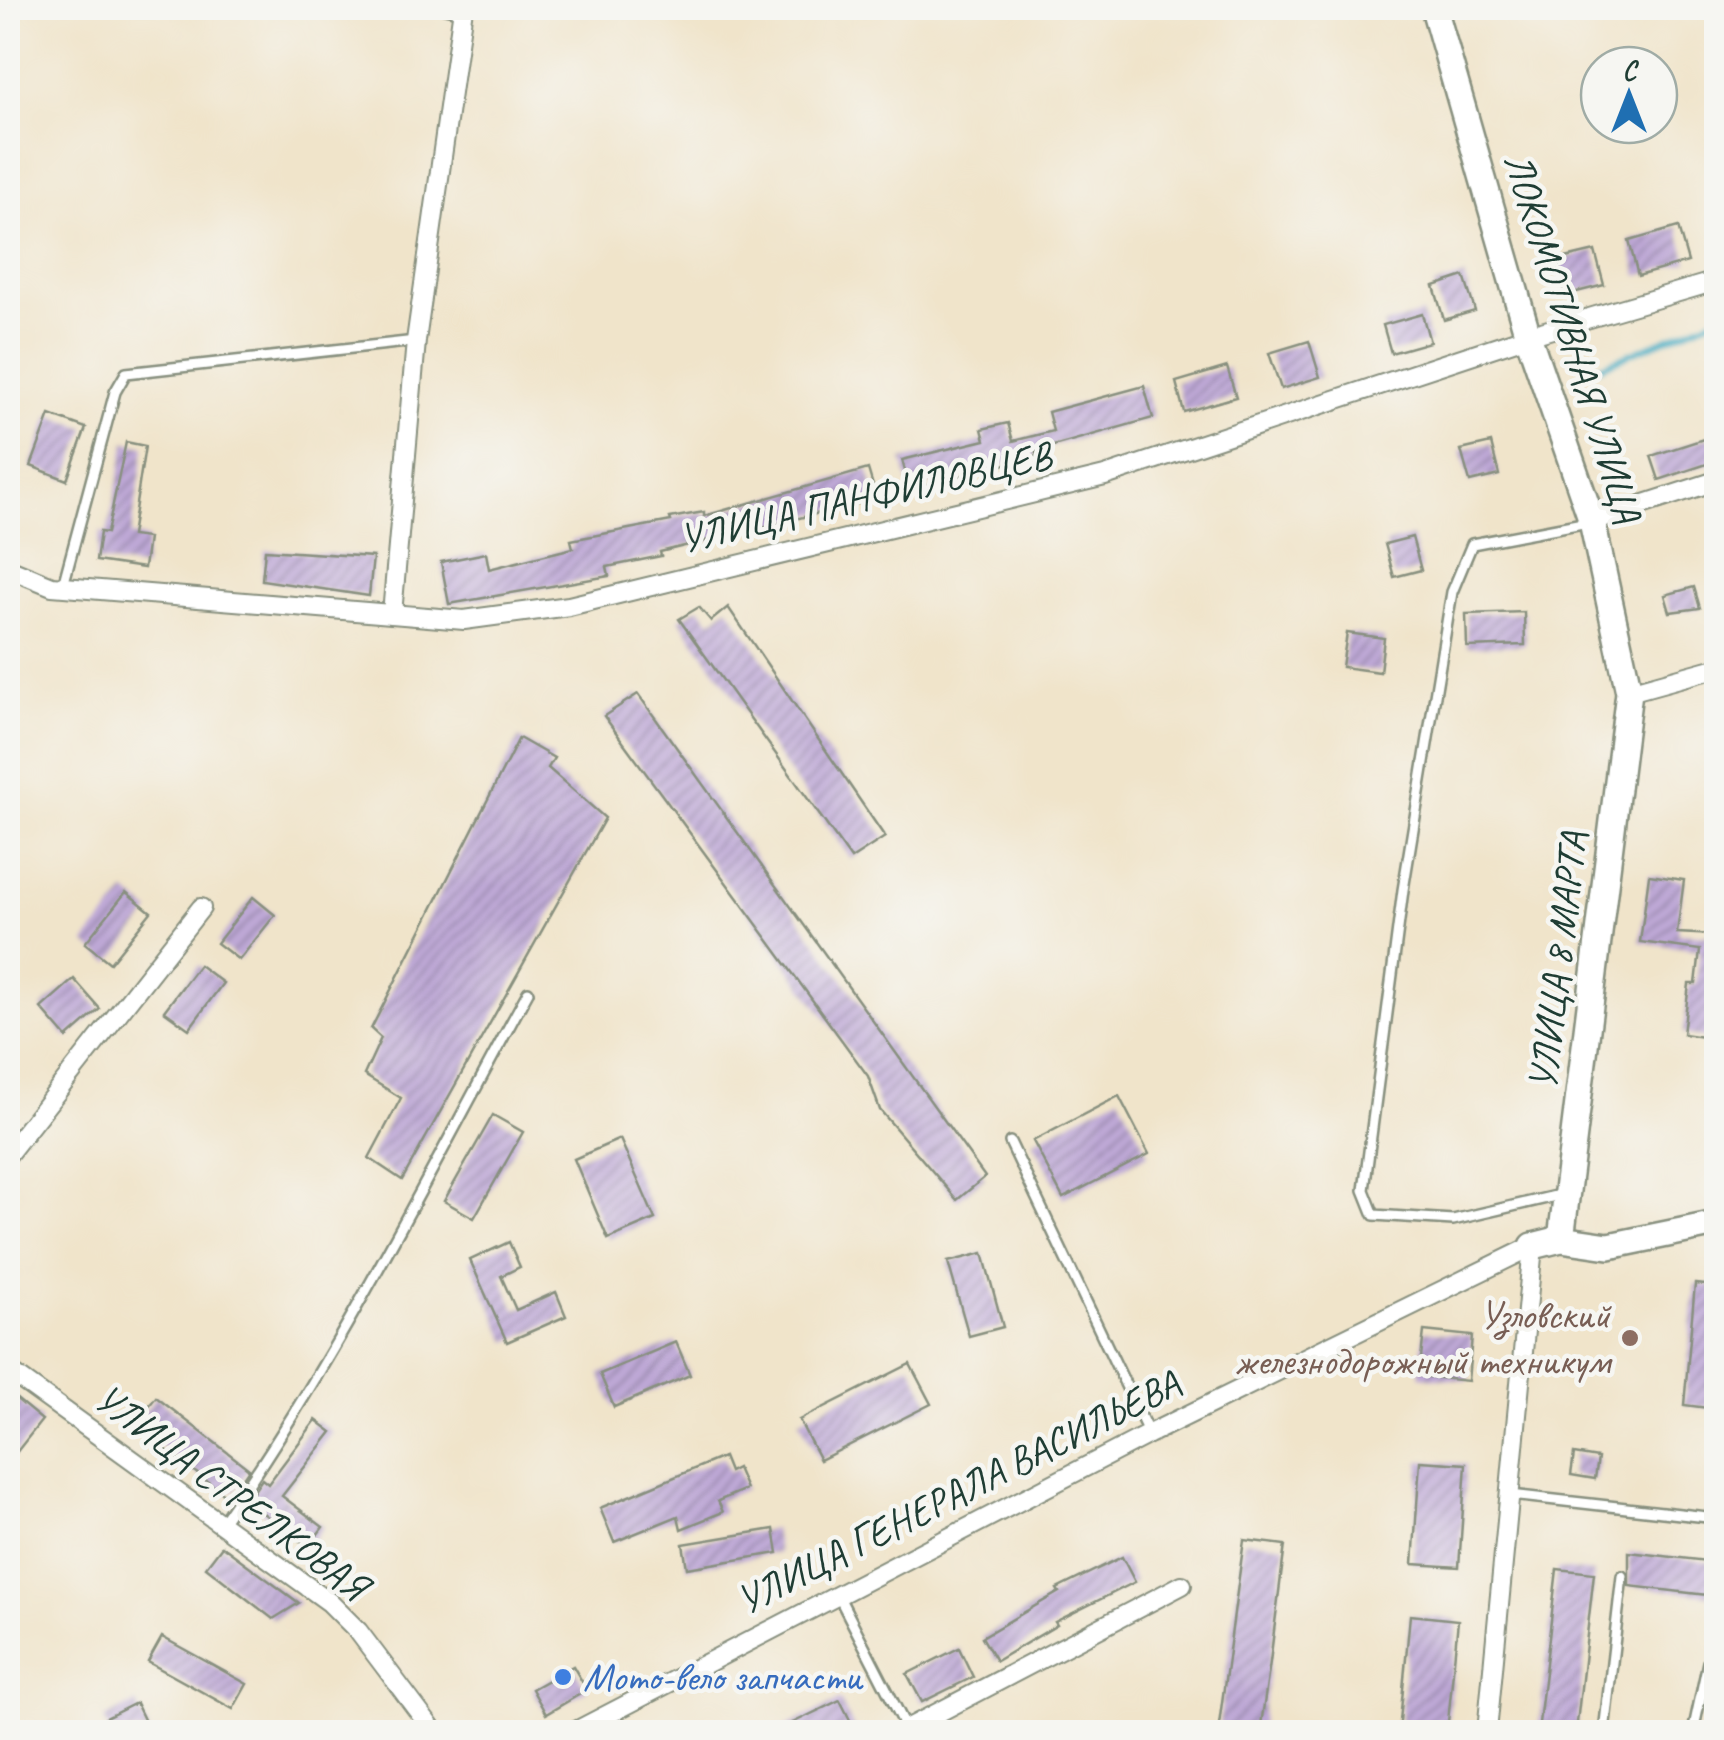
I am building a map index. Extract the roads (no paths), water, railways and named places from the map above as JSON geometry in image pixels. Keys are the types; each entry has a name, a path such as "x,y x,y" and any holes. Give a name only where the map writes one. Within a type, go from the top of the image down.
{"main road":[{"name":"ЛОКОМОТИВНАЯ УЛИЦА","path":"1434,8 1528,336 1592,521 1629,692"},
{"name":"УЛИЦА 8 МАРТА","path":"1561,1239 1629,692"},
{"name":"УЛИЦА ГЕНЕРАЛА ВАСИЛЬЕВА","path":"1533,1246 1561,1239 1609,1246 1716,1224"}],"street":[{"path":"392,614 416,341 456,9"},
{"name":"УЛИЦА ПАНФИЛОВЦЕВ","path":"8,568 52,586 464,620 569,606 1104,476 1528,336 1716,281"},
{"path":"1592,521 1716,482"},
{"path":"1629,692 1716,668"},
{"path":"8,1154 201,908"},
{"path":"1487,1732 1533,1246"},
{"name":"УЛИЦА ГЕНЕРАЛА ВАСИЛЬЕВА","path":"574,1732 1149,1434 1533,1246"},
{"name":"УЛИЦА СТРЕЛКОВАЯ","path":"8,1370 329,1602 358,1632 434,1732"},
{"path":"904,1731 1182,1585"}],"lane":[{"path":"65,578 115,392 126,373 416,341"},
{"path":"1567,1193 1453,1220 1374,1215 1364,1190 1403,890 1452,592 1472,544 1592,521"},
{"path":"220,1524 286,1432 338,1346 528,992"},
{"path":"1010,1142 1149,1434"},
{"path":"1511,1495 1716,1518"},
{"path":"1604,1732 1622,1576"},
{"path":"838,1595 904,1731"},
{"path":"1693,1732 1708,1662"}],"waterway":[{"path":"1599,367 1716,318"}],"place":[{"name":"Узловский железнодорожный техникум","path":"1630,1338"},
{"name":"Мото-вело запчасти","path":"563,1677"}]}
